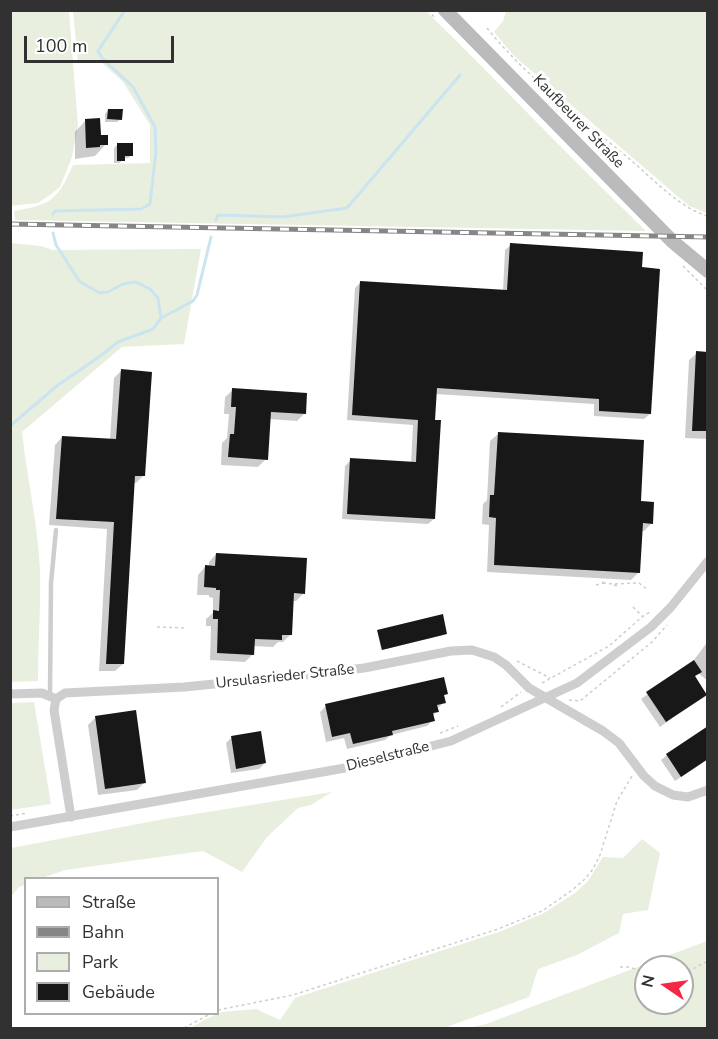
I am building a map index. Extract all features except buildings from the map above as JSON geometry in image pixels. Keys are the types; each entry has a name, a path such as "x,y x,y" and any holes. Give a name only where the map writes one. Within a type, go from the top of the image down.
{"main road":[{"name":"Kaufbeurer Straße","path":"445,10 708,280"},
{"name":"Kaufbeurer Straße","path":"688,257 708,271"}],"street":[{"name":"Dieselstraße","path":"10,827 345,768 451,741 577,683 651,627 677,600 708,561"},
{"name":"Ursulasrieder Straße","path":"10,694 42,693 53,697 65,693 184,687 364,668 451,651 472,650 494,657 506,665 529,688 603,731 620,744 637,768 655,786 673,795 688,797 708,790"},
{"path":"53,697 71,817"}],"lane":[{"path":"53,697 51,583 56,530"}],"path":[{"path":"487,28 512,57 598,132 688,208 708,216"},
{"path":"603,583 604,571"},
{"path":"596,585 603,583 620,587"},
{"path":"613,585 639,583 648,590"},
{"path":"633,607 642,617"},
{"path":"551,679 609,646 642,617 656,609"},
{"path":"157,627 186,628"},
{"path":"500,708 514,696 529,688"},
{"path":"435,734 457,727"},
{"path":"219,1010 293,995 498,929 542,911 571,891 593,869 621,793 637,768"},
{"path":"10,816 34,812"},
{"path":"694,968 708,961"},
{"path":"620,967 634,969"},
{"path":"184,1029 208,1015"}],"green space":[{"path":"11,10 69,11 78,126 72,157 60,187 38,203 10,206"},
{"path":"425,10 646,231 15,220 14,211 46,203 58,193 73,165 150,163 150,125 123,82 100,61 78,63 73,11"},
{"path":"506,11 707,11 707,213 689,206 513,55 494,32 503,21"},
{"path":"11,243 41,246 53,250 201,249 184,344 122,347 22,432 40,570 38,681 11,682"},
{"path":"34,702 51,804 11,810 11,703"},
{"path":"332,792 311,805 298,808 267,837 242,872 203,851 65,870 45,877 24,877 24,885 19,887 11,897 11,848 170,818"},
{"path":"642,839 660,853 648,910 623,914 619,933 577,955 538,969 529,997 444,1028 191,1028 222,1012 256,1009 280,1020 295,998 499,932 544,913 575,893 588,881 603,857 623,858"},
{"path":"707,941 707,1028 469,1028 486,1024 634,968 634,1015 694,1015 694,955 670,955"}],"waterway":[{"path":"53,214 55,211 141,209 150,204 156,152 155,127 133,87 102,58 98,51 125,10"},
{"path":"216,220 218,215 283,217 347,208 460,75"},
{"path":"10,426 58,385 118,342 153,329 161,318 158,298 150,289 136,282 123,284 108,292 100,293 80,282 56,245 53,233"},
{"path":"161,318 193,301 197,295 211,237"}],"railway":[{"path":"10,224 708,237"}]}
